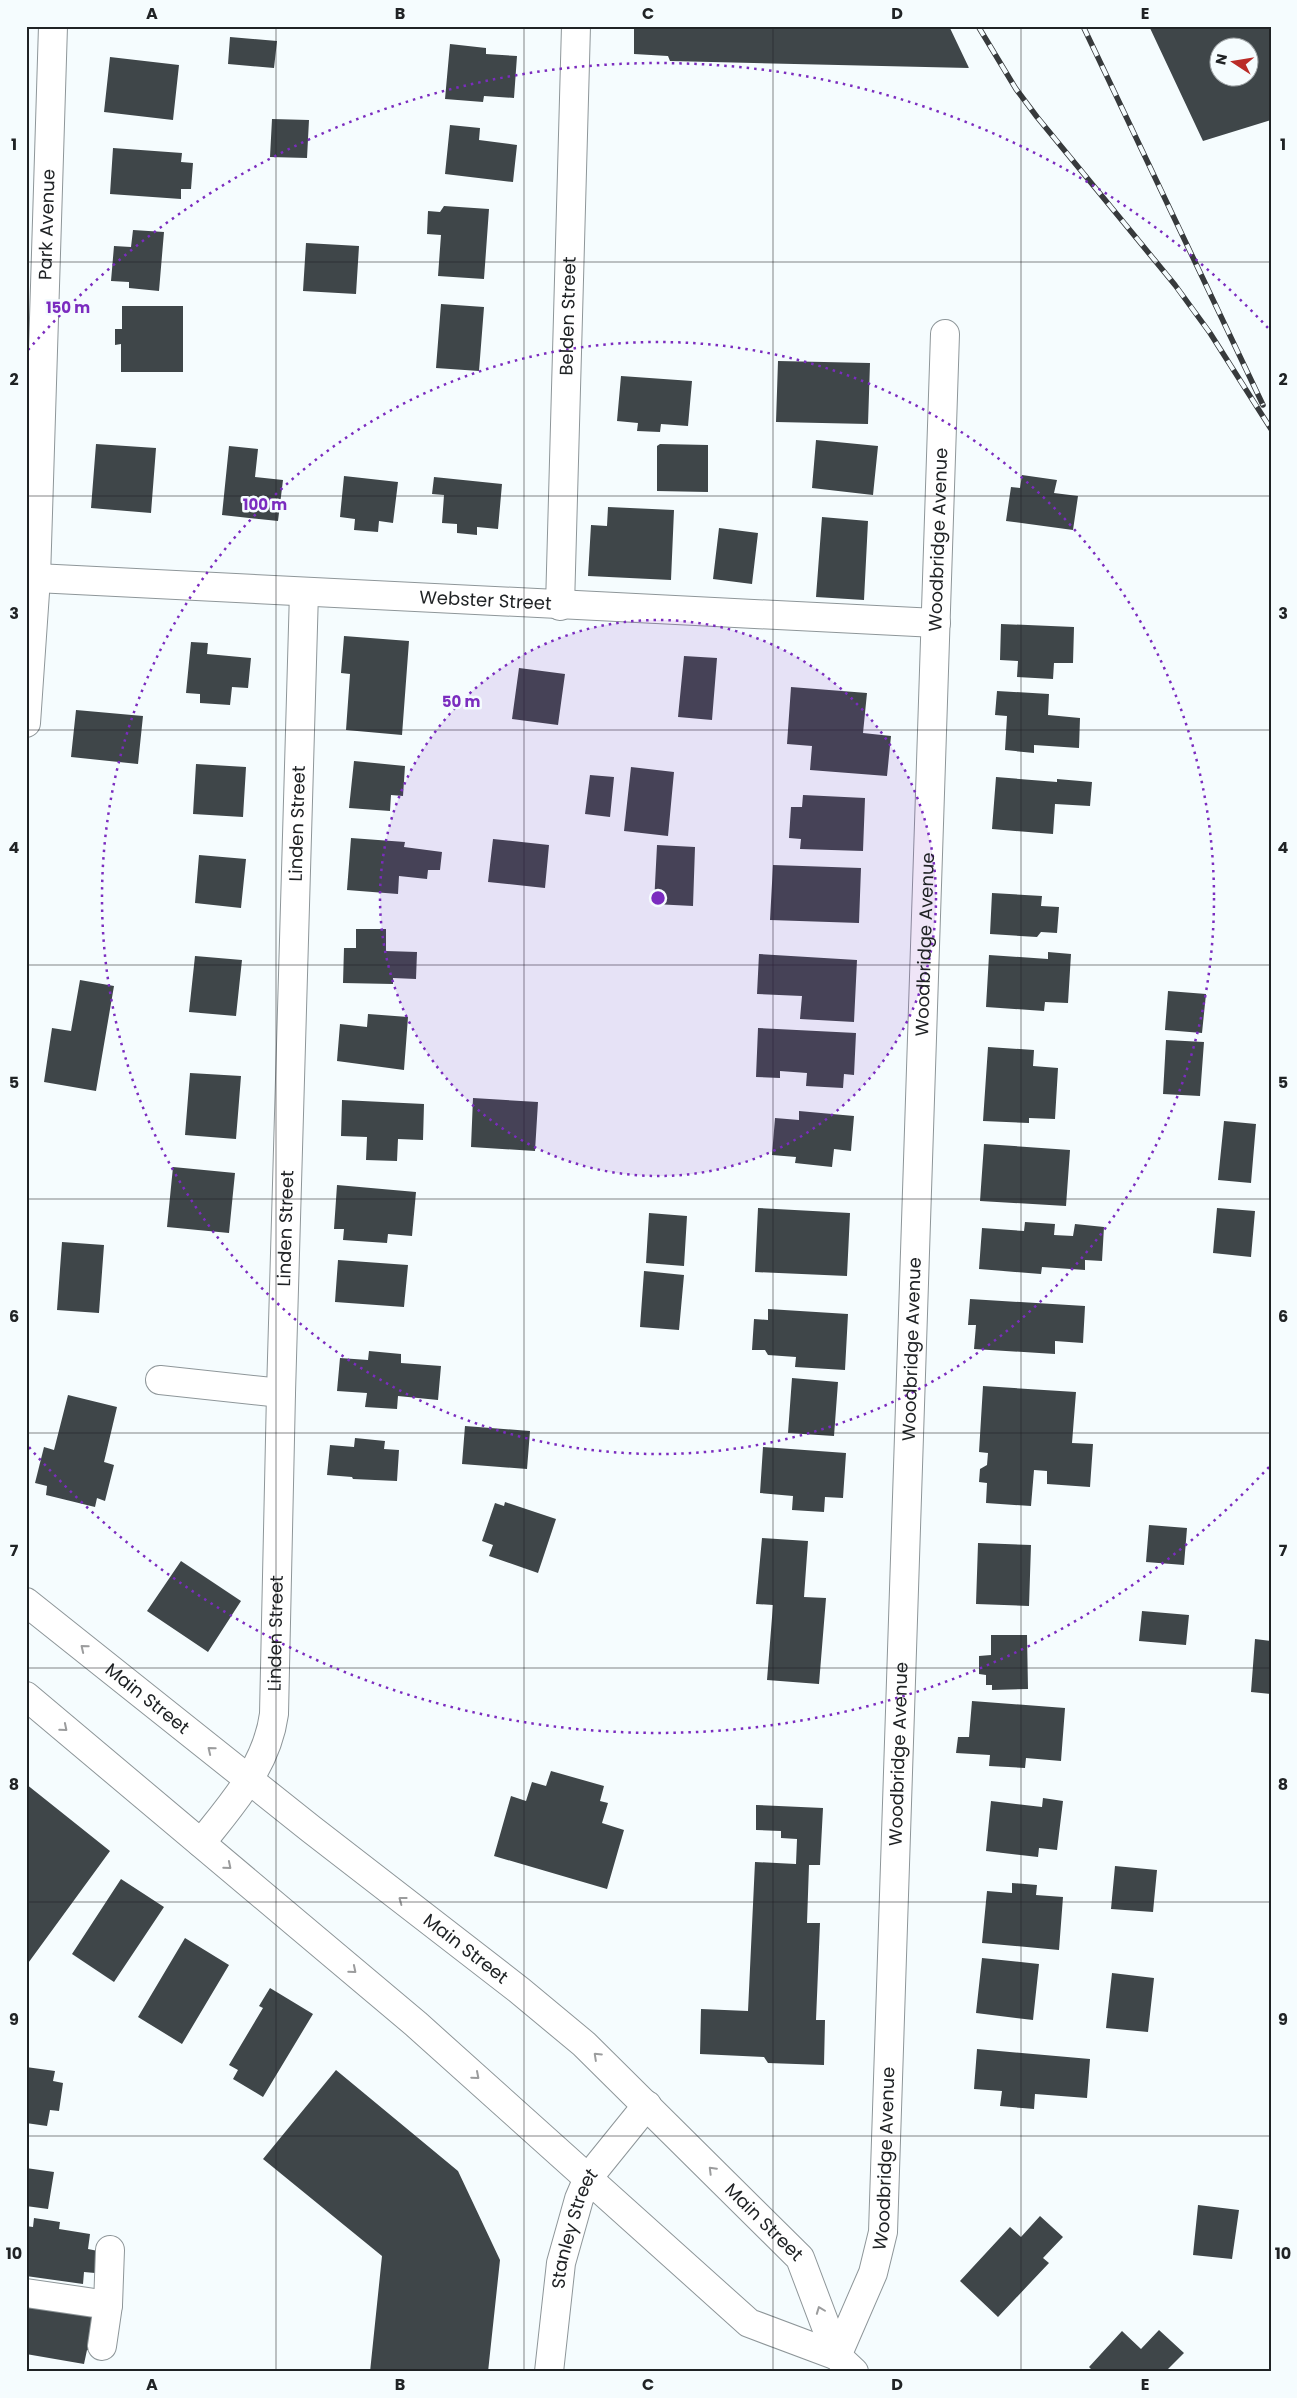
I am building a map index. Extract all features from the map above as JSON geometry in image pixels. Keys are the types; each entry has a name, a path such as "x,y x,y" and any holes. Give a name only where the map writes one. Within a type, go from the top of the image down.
{"main road":[{"name":"Park Avenue","path":"26,722 36,578 53,26"},
{"name":"Belden Street","path":"560,606 576,26"},
{"name":"Woodbridge Avenue","path":"845,2364 873,2273 883,2232 946,334"},
{"name":"Webster Street","path":"36,578 560,606 936,623"},
{"name":"Linden Street","path":"201,1843 250,1780 266,1748 274,1714 281,1393 304,592"},
{"path":"160,1380 281,1393"},
{"name":"Main Street","path":"26,1602 541,2007 584,2044 800,2258 845,2364"},
{"path":"26,1696 416,2024 749,2323 845,2364"},
{"name":"Stanley Street","path":"549,2372 561,2263 579,2199 588,2178 647,2105"},
{"path":"102,2346 108,2306 110,2250"},
{"path":"26,2293 108,2306"}],"building":[{"path":"634,26 949,26 969,68 670,61 668,56 634,54"},
{"path":"1149,26 1271,26 1271,120 1203,141"},
{"path":"230,37 277,41 274,68 228,64"},
{"path":"450,44 486,48 486,54 517,56 514,98 484,96 483,102 445,99"},
{"path":"110,57 179,65 173,120 104,112"},
{"path":"272,119 309,120 307,158 270,157"},
{"path":"450,125 480,128 479,140 517,145 513,182 445,174"},
{"path":"113,148 182,153 181,162 193,163 191,189 181,189 181,199 110,194"},
{"path":"444,206 489,209 484,279 438,276 441,235 427,234 428,211 440,212"},
{"path":"133,230 164,232 159,291 129,288 129,282 111,281 114,246 131,247"},
{"path":"306,243 359,246 356,294 303,291"},
{"path":"441,304 484,307 479,371 436,368"},
{"path":"122,306 183,306 183,372 121,372 121,344 115,345 115,329 122,329"},
{"path":"778,361 870,363 868,424 776,422"},
{"path":"621,376 692,381 688,426 661,424 660,432 637,431 638,423 617,421"},
{"path":"816,440 878,446 873,495 812,488"},
{"path":"96,444 156,448 151,513 91,508"},
{"path":"660,444 708,445 708,492 657,491 657,446"},
{"path":"229,446 258,449 255,477 283,480 278,521 222,515"},
{"path":"1022,475 1057,480 1054,493 1078,496 1073,530 1006,521 1011,487 1020,488"},
{"path":"344,476 398,482 393,523 379,521 378,532 354,530 355,519 340,517"},
{"path":"434,477 502,484 498,529 477,527 477,535 457,533 457,524 442,523 444,495 432,494"},
{"path":"608,507 674,510 671,580 588,576 591,525 607,526"},
{"path":"822,517 868,521 864,600 816,597"},
{"path":"719,528 758,533 752,584 713,579"},
{"path":"1001,624 1074,627 1073,663 1054,663 1053,679 1017,677 1018,661 1000,660"},
{"path":"344,636 409,641 402,735 346,730 350,674 341,673"},
{"path":"191,642 208,643 207,654 251,658 248,688 232,687 230,705 200,703 200,694 186,693"},
{"path":"684,656 717,658 712,720 678,717"},
{"path":"519,668 565,674 558,725 512,719"},
{"path":"791,687 867,693 863,733 891,736 887,776 810,770 812,746 787,744"},
{"path":"997,691 1049,694 1048,715 1080,718 1079,748 1034,745 1034,753 1005,750 1007,716 995,715"},
{"path":"76,710 143,716 138,764 71,757"},
{"path":"354,761 405,766 403,796 391,795 390,811 349,808"},
{"path":"196,764 246,767 243,817 193,814"},
{"path":"631,767 674,772 668,836 624,831"},
{"path":"590,775 614,777 610,817 585,814"},
{"path":"996,777 1057,782 1057,779 1092,782 1090,806 1055,804 1053,834 992,829"},
{"path":"803,795 865,798 863,851 800,849 801,839 789,838 791,807 802,807"},
{"path":"351,838 405,842 404,847 442,852 440,870 428,870 427,879 399,876 398,894 347,890"},
{"path":"493,839 549,845 545,888 488,882"},
{"path":"657,845 695,847 693,906 654,904"},
{"path":"199,855 246,859 241,908 195,903"},
{"path":"773,865 861,868 859,923 770,920"},
{"path":"992,893 1042,896 1041,906 1059,907 1057,933 1041,932 1037,937 990,934"},
{"path":"356,929 386,929 386,951 417,952 416,979 393,978 393,984 343,983 344,948 356,948"},
{"path":"1048,952 1071,954 1068,1003 1045,1002 1044,1011 986,1007 989,955 1048,959"},
{"path":"759,954 857,960 854,1022 800,1019 802,996 757,994"},
{"path":"195,956 242,960 236,1016 189,1012"},
{"path":"80,980 114,986 96,1091 44,1082 52,1028 71,1031"},
{"path":"1168,991 1206,994 1202,1033 1165,1030"},
{"path":"368,1014 408,1017 404,1070 337,1061 340,1024 367,1027"},
{"path":"758,1028 856,1033 854,1075 844,1074 843,1088 806,1086 807,1073 780,1071 780,1078 756,1077"},
{"path":"1166,1040 1204,1042 1200,1096 1163,1094"},
{"path":"988,1047 1034,1050 1033,1066 1058,1068 1055,1119 1029,1118 1029,1123 983,1121"},
{"path":"190,1073 241,1076 236,1139 185,1135"},
{"path":"473,1098 538,1102 535,1151 471,1147"},
{"path":"342,1100 424,1104 423,1140 398,1139 397,1161 366,1160 367,1137 341,1136"},
{"path":"799,1111 854,1116 851,1151 834,1149 832,1167 795,1163 796,1157 772,1155 775,1118 799,1120"},
{"path":"1224,1121 1256,1124 1251,1183 1218,1180"},
{"path":"984,1144 1070,1150 1066,1206 980,1201"},
{"path":"173,1167 235,1173 229,1233 167,1227"},
{"path":"337,1185 416,1192 412,1236 388,1234 387,1243 343,1240 344,1229 334,1229"},
{"path":"758,1208 850,1213 847,1276 755,1272"},
{"path":"1217,1208 1255,1211 1251,1257 1213,1253"},
{"path":"649,1213 687,1216 684,1266 646,1263"},
{"path":"1025,1222 1055,1224 1054,1235 1073,1236 1075,1224 1104,1227 1102,1261 1085,1260 1085,1270 1042,1267 1041,1274 979,1269 982,1228 1024,1231"},
{"path":"62,1242 104,1245 99,1313 57,1310"},
{"path":"338,1260 408,1265 404,1307 335,1302"},
{"path":"644,1271 684,1275 679,1330 640,1327"},
{"path":"970,1299 1085,1306 1083,1343 1055,1341 1055,1354 974,1349 976,1325 968,1325"},
{"path":"768,1309 848,1314 845,1370 795,1367 796,1357 768,1355 765,1350 752,1350 754,1319 768,1320"},
{"path":"369,1351 401,1354 401,1363 441,1366 438,1400 398,1396 397,1409 365,1407 367,1393 337,1391 340,1358 368,1360"},
{"path":"792,1378 838,1382 834,1436 788,1433"},
{"path":"983,1386 1076,1392 1072,1443 1093,1444 1090,1487 1047,1484 1047,1471 1034,1470 1031,1506 986,1503 987,1483 979,1482 980,1469 987,1465 988,1453 979,1452"},
{"path":"68,1395 117,1407 104,1462 114,1465 105,1501 97,1498 95,1507 46,1495 47,1486 35,1483 44,1447 54,1450"},
{"path":"465,1426 530,1431 527,1469 462,1464"},
{"path":"355,1438 385,1441 384,1449 399,1450 397,1481 353,1479 352,1477 327,1475 330,1445 354,1447"},
{"path":"763,1447 846,1453 843,1498 825,1497 824,1512 792,1510 793,1496 760,1493"},
{"path":"505,1502 556,1519 538,1573 489,1556 493,1545 482,1541 495,1503 504,1506"},
{"path":"1149,1525 1187,1528 1184,1565 1146,1562"},
{"path":"762,1538 808,1541 804,1597 826,1598 819,1684 767,1680 773,1605 756,1604"},
{"path":"978,1543 1031,1545 1029,1606 976,1604"},
{"path":"181,1561 241,1601 208,1652 147,1611"},
{"path":"1142,1611 1189,1615 1186,1645 1139,1641"},
{"path":"991,1635 1027,1635 1028,1689 992,1690 992,1685 986,1685 986,1675 979,1674 979,1656 991,1655"},
{"path":"1255,1639 1271,1641 1271,1694 1251,1692"},
{"path":"972,1701 1065,1708 1061,1761 1026,1758 1025,1768 989,1766 990,1755 956,1753 958,1737 969,1737"},
{"path":"551,1771 604,1786 600,1801 608,1803 602,1823 624,1830 607,1889 494,1856 511,1796 526,1801 532,1782 546,1786"},
{"path":"26,1784 110,1851 26,1966"},
{"path":"1043,1798 1063,1801 1057,1850 1039,1848 1038,1857 986,1851 991,1801 1042,1807"},
{"path":"756,1805 823,1808 820,1865 809,1865 807,1923 820,1923 816,2020 825,2020 824,2065 768,2063 764,2057 700,2054 701,2009 748,2011 755,1862 796,1864 797,1839 781,1838 781,1831 756,1830"},
{"path":"1115,1866 1157,1870 1153,1912 1111,1909"},
{"path":"121,1879 164,1907 114,1982 72,1954"},
{"path":"1012,1883 1037,1885 1036,1895 1063,1897 1059,1950 982,1943 987,1891 1012,1893"},
{"path":"185,1938 229,1965 182,2044 138,2017"},
{"path":"982,1958 1039,1964 1033,2020 976,2013"},
{"path":"1112,1973 1154,1978 1148,2032 1106,2028"},
{"path":"270,1988 313,2014 263,2097 233,2079 238,2070 229,2065 263,2008 259,2006"},
{"path":"977,2049 1090,2059 1087,2098 1035,2094 1034,2109 1000,2106 1002,2091 974,2089"},
{"path":"26,2067 55,2071 53,2081 63,2083 59,2111 50,2110 47,2126 26,2123"},
{"path":"336,2070 458,2171 500,2260 488,2372 370,2372 382,2256 263,2159"},
{"path":"26,2168 54,2172 48,2209 26,2206"},
{"path":"1198,2205 1239,2210 1232,2259 1193,2255"},
{"path":"1040,2216 1063,2237 1043,2258 1049,2263 998,2317 960,2281 1010,2227 1021,2237"},
{"path":"34,2218 60,2222 59,2229 90,2234 88,2249 98,2251 95,2273 84,2272 83,2284 26,2276 26,2226 33,2227"},
{"path":"26,2303 93,2315 90,2330 98,2331 94,2352 87,2350 84,2364 26,2354"},
{"path":"1159,2330 1184,2353 1165,2372 1094,2372 1089,2367 1122,2331 1141,2349"}],"railway":[{"path":"978,26 1016,89 1037,117 1175,285 1210,333 1271,429"},
{"path":"1083,26 1263,405"}]}
